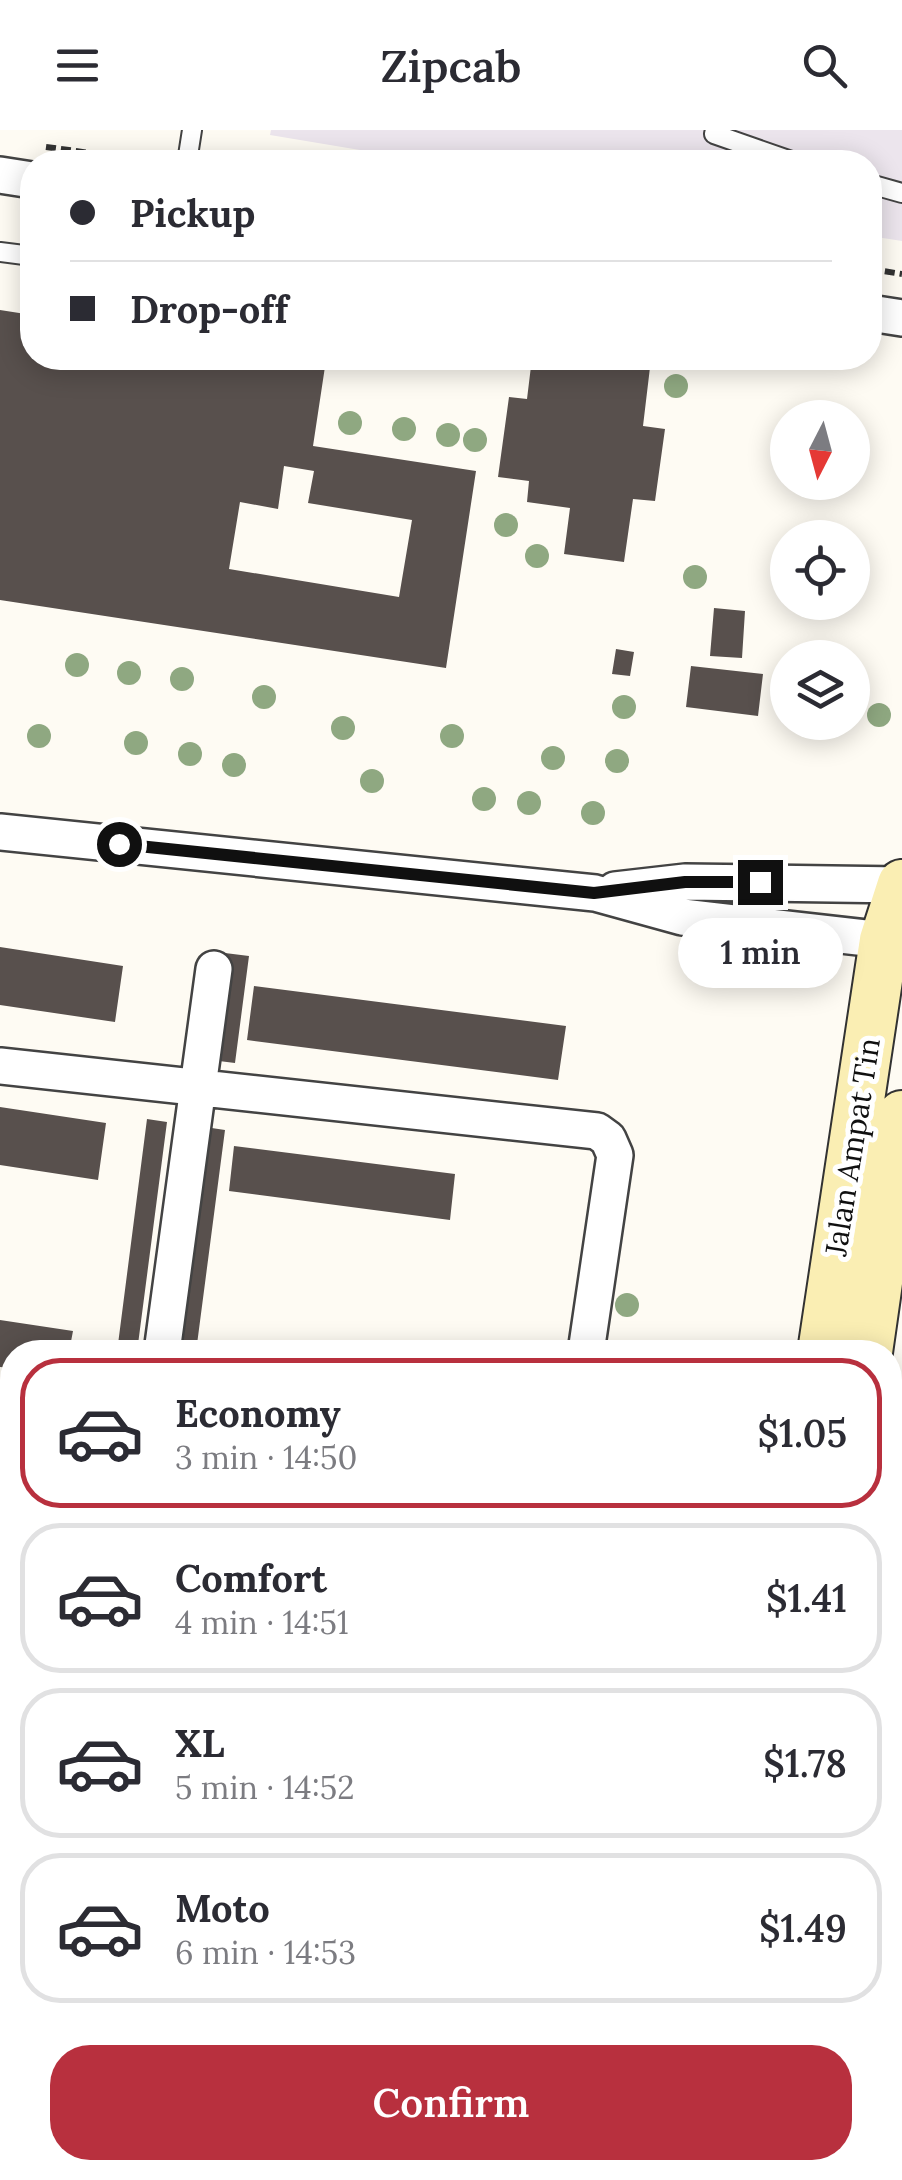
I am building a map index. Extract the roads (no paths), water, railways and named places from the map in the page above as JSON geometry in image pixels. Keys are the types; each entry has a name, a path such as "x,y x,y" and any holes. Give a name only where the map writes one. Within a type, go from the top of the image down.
{"street":[{"path":"0,832 594,893 682,917 893,941"},
{"path":"594,893 685,882 902,885"},
{"name":"Jalan Ampat Tin","path":"824,1340 902,885"},
{"path":"164,1340 214,969"},
{"path":"0,1066 597,1131 608,1139 615,1154 588,1340"},
{"name":"Jalan Ampat Tin","path":"870,1340 902,1115"}],"lane":[{"path":"709,131 761,150"}]}
